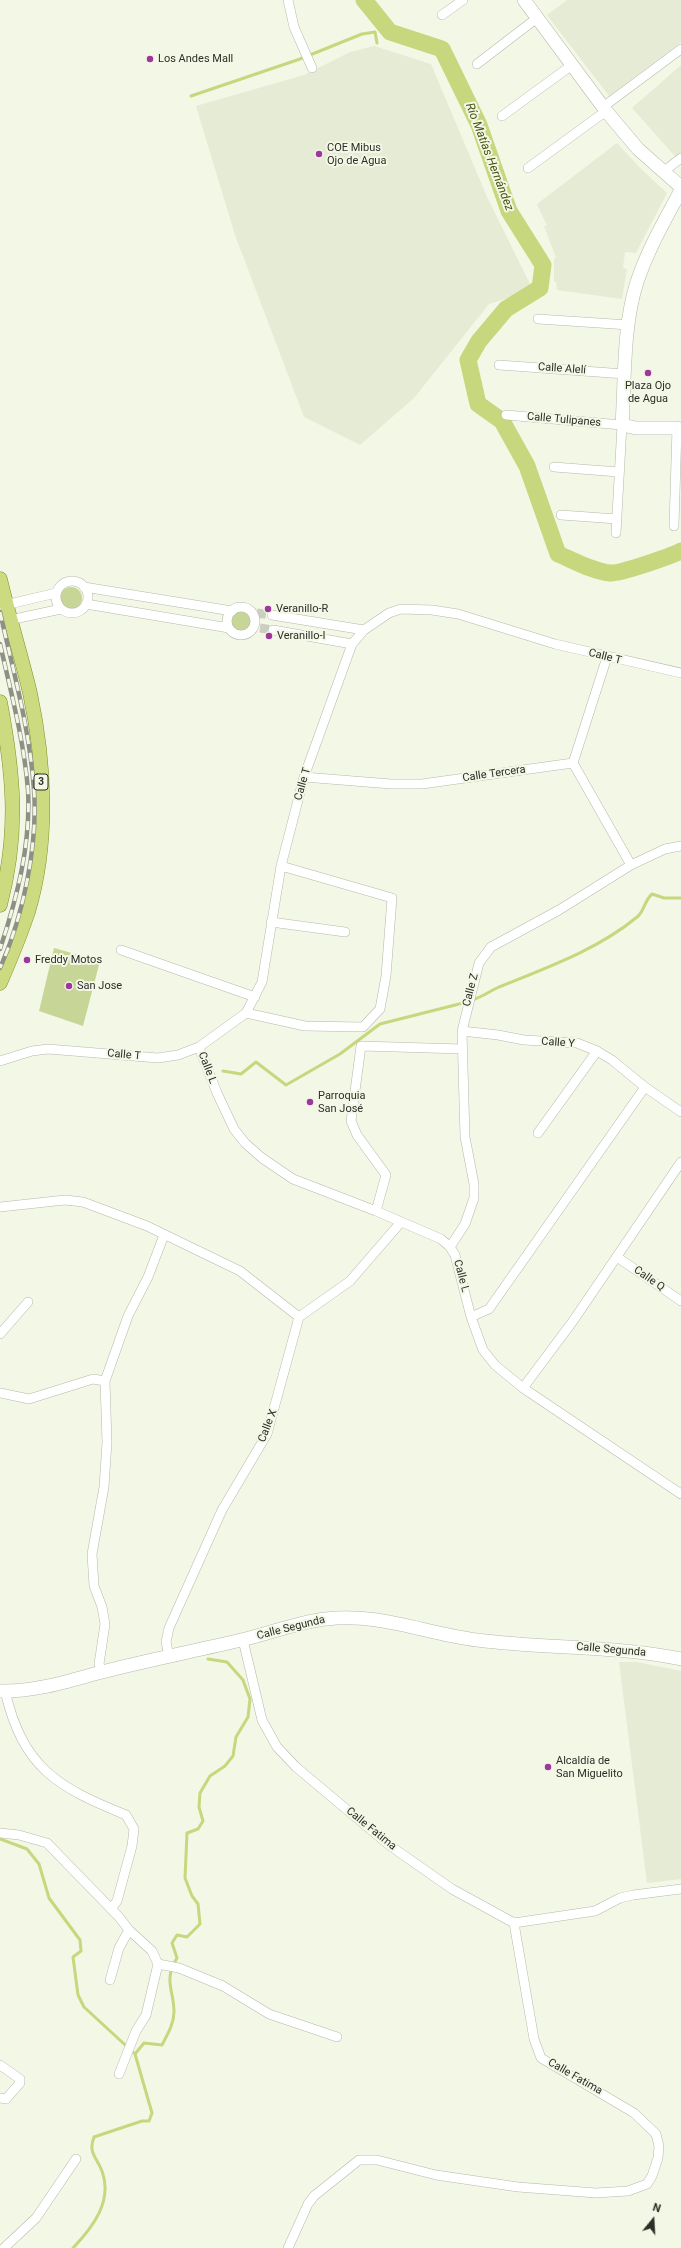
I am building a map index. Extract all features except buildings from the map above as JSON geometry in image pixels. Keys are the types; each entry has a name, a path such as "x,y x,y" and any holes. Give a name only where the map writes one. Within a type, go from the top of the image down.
{"main road":[{"name":"3","path":"0,579 5,621 30,694 40,768 41,814 39,858 28,912 0,983"},
{"path":"0,702 10,756 14,822 4,873 0,905"}],"street":[{"path":"288,0 290,15 311,67"},
{"path":"442,15 463,0"},
{"path":"524,0 605,109 638,149 681,187"},
{"path":"477,64 537,18"},
{"path":"528,168 681,49"},
{"path":"502,116 572,65"},
{"path":"663,172 681,158"},
{"path":"616,533 625,374 633,298 643,266 681,190"},
{"path":"538,319 629,326"},
{"name":"Calle Alelí","path":"499,365 625,374"},
{"name":"Calle Tulipanes","path":"506,415 622,425"},
{"path":"622,425 636,428 679,428 674,526"},
{"path":"554,467 619,472"},
{"path":"561,514 617,519"},
{"path":"84,587 87,595 86,604 75,613 70,613 61,609 56,602 56,593 61,585 70,582 80,584 84,587 232,611 244,608 254,613 255,621 249,632"},
{"path":"3,605 56,593"},
{"path":"86,604 229,628 237,634 260,628"},
{"path":"5,621 61,609"},
{"name":"Calle T","path":"0,1061 32,1051 48,1049 158,1058 178,1055 199,1047 246,1013 262,982 281,866 304,776 352,644 364,630 389,613 401,609 432,610 458,614 555,644 681,673"},
{"path":"229,628 228,619 232,611"},
{"path":"272,615 364,630"},
{"path":"317,637 320,622"},
{"path":"273,630 352,644"},
{"path":"607,657 573,763 632,865"},
{"name":"Calle Tercera","path":"304,776 391,784 422,784 573,763"},
{"name":"Calle Z","path":"450,1247 465,1224 474,1198 474,1184 465,1137 462,1031 475,973 488,950 559,910 632,865 665,849 681,846"},
{"path":"246,1013 306,1026 363,1027 380,1009 386,976 392,898 281,866"},
{"path":"271,922 345,932"},
{"path":"121,950 255,997"},
{"name":"Calle Y","path":"462,1031 498,1035 524,1040 577,1043 597,1051 612,1060 645,1087 681,1112"},
{"path":"376,1211 386,1175 357,1135 350,1121 361,1046 462,1049"},
{"name":"Calle L","path":"199,1047 217,1093 234,1129 244,1143 292,1179 376,1211 441,1239 450,1247 455,1255 471,1317 488,1358 523,1388 681,1494"},
{"path":"538,1133 597,1051"},
{"path":"471,1317 489,1309 645,1087"},
{"path":"523,1388 617,1257 681,1162"},
{"path":"0,1207 65,1200 83,1202 147,1226 164,1236 240,1271 299,1317 350,1281 401,1222"},
{"path":"102,1672 99,1664 105,1624 102,1607 94,1586 92,1566 104,1487 107,1442 105,1381 128,1316 148,1277 164,1236"},
{"name":"Calle Q","path":"617,1257 681,1301"},
{"path":"0,1334 28,1302"},
{"name":"Calle X","path":"169,1656 166,1642 169,1628 222,1510 268,1434 299,1317"},
{"path":"0,1393 28,1399 93,1379 105,1381"},
{"name":"Calle Segunda","path":"3,1691 55,1686 102,1672 243,1640 325,1619 354,1618 377,1620 474,1640 615,1648 647,1652 681,1659"},
{"name":"Calle Fatima","path":"243,1640 262,1720 277,1746 296,1767 389,1845 452,1889 514,1923 534,2040 541,2058 634,2113 656,2134 659,2146 658,2158 652,2176 647,2184 628,2191 596,2193 518,2187 436,2175 377,2160 359,2160 314,2196 308,2204 288,2248"},
{"path":"3,1691 27,1750 44,1770 72,1792 126,1815 131,1821 134,1829 132,1846 117,1901 111,1909"},
{"path":"0,1833 19,1835 47,1843 111,1909 129,1930 152,1950 158,1964 146,2015 132,2042 119,2074"},
{"path":"514,1923 595,1911 620,1898 681,1889"},
{"path":"110,1980 119,1948 129,1930"},
{"path":"158,1964 179,1968 223,1986 269,2014 336,2037"},
{"path":"0,2065 20,2079 20,2083 6,2099 0,2098"},
{"path":"4,2248 36,2218 76,2159"}],"shaded area":[{"path":"567,0 681,0 681,42 609,96 547,15"},
{"path":"374,46 431,64 487,197 533,290 489,304 414,398 360,445 304,417 235,235 196,106 304,75 350,52"},
{"path":"681,65 681,163 632,108"},
{"path":"617,143 641,169 667,193 636,253 625,252 623,268 627,269 622,299 557,290 556,282 554,281 554,259 556,258 544,226 547,226 537,204"},
{"path":"619,1662 637,1662 681,1671 681,1879 647,1883"}],"green space":[{"path":"71,587 79,590 82,598 79,606 71,609 63,606 60,598 63,590"},
{"path":"241,610 245,611 251,617 251,625 245,631 241,632 237,631 231,625 230,621 231,617 237,611"},
{"name":"San Jose","path":"54,948 100,961 83,1026 39,1011"}],"waterway":[{"name":"Río Matías Hernández","path":"364,0 390,32 442,49 479,125 509,211 543,265 540,288 506,309 479,341 468,360 478,404 502,421 527,466 558,554 590,568 603,572 616,573 681,551"},
{"path":"191,96 300,59 362,34 375,32 377,43"},
{"path":"472,1000 571,957 606,939 639,915 652,894 664,898 681,898"},
{"path":"223,1071 241,1074 256,1062 286,1085 340,1054 380,1024 467,1002"},
{"path":"135,2054 144,2043 162,2045 172,2025 174,2004 170,1979 173,1966 177,1958 172,1943 177,1935 187,1937 200,1924 198,1904 192,1896 185,1878 187,1833 198,1829 203,1821 199,1807 200,1793 210,1776 225,1766 233,1756 236,1737 248,1717 250,1699 243,1680 227,1662 208,1659"},
{"path":"0,1839 27,1849 39,1864 49,1898 80,1940 81,1951 73,1957 78,1995 84,2007 135,2054 152,2113 149,2121 142,2121 94,2137 92,2142 92,2151 102,2171 105,2182 105,2193 103,2203 94,2222 73,2248"}],"tunnel":[{"path":"257,613 272,615"},
{"path":"260,628 273,630"}],"railway":[{"path":"0,612 29,745 35,812 31,857 22,904 16,927 0,968"},
{"path":"0,644 17,717 28,790 27,830 22,871 0,949"}],"place":[{"name":"Los Andes Mall","path":"150,59"},
{"name":"COE Mibus Ojo de Agua","path":"319,154"},
{"name":"Plaza Ojo de Agua","path":"648,373"},
{"name":"Veranillo-R","path":"268,609"},
{"name":"Veranillo-I","path":"269,636"},
{"name":"Freddy Motos","path":"27,960"},
{"name":"San Jose","path":"69,986"},
{"name":"Parroquia San José","path":"310,1102"},
{"name":"Alcaldía de San Miguelito","path":"548,1767"}]}
